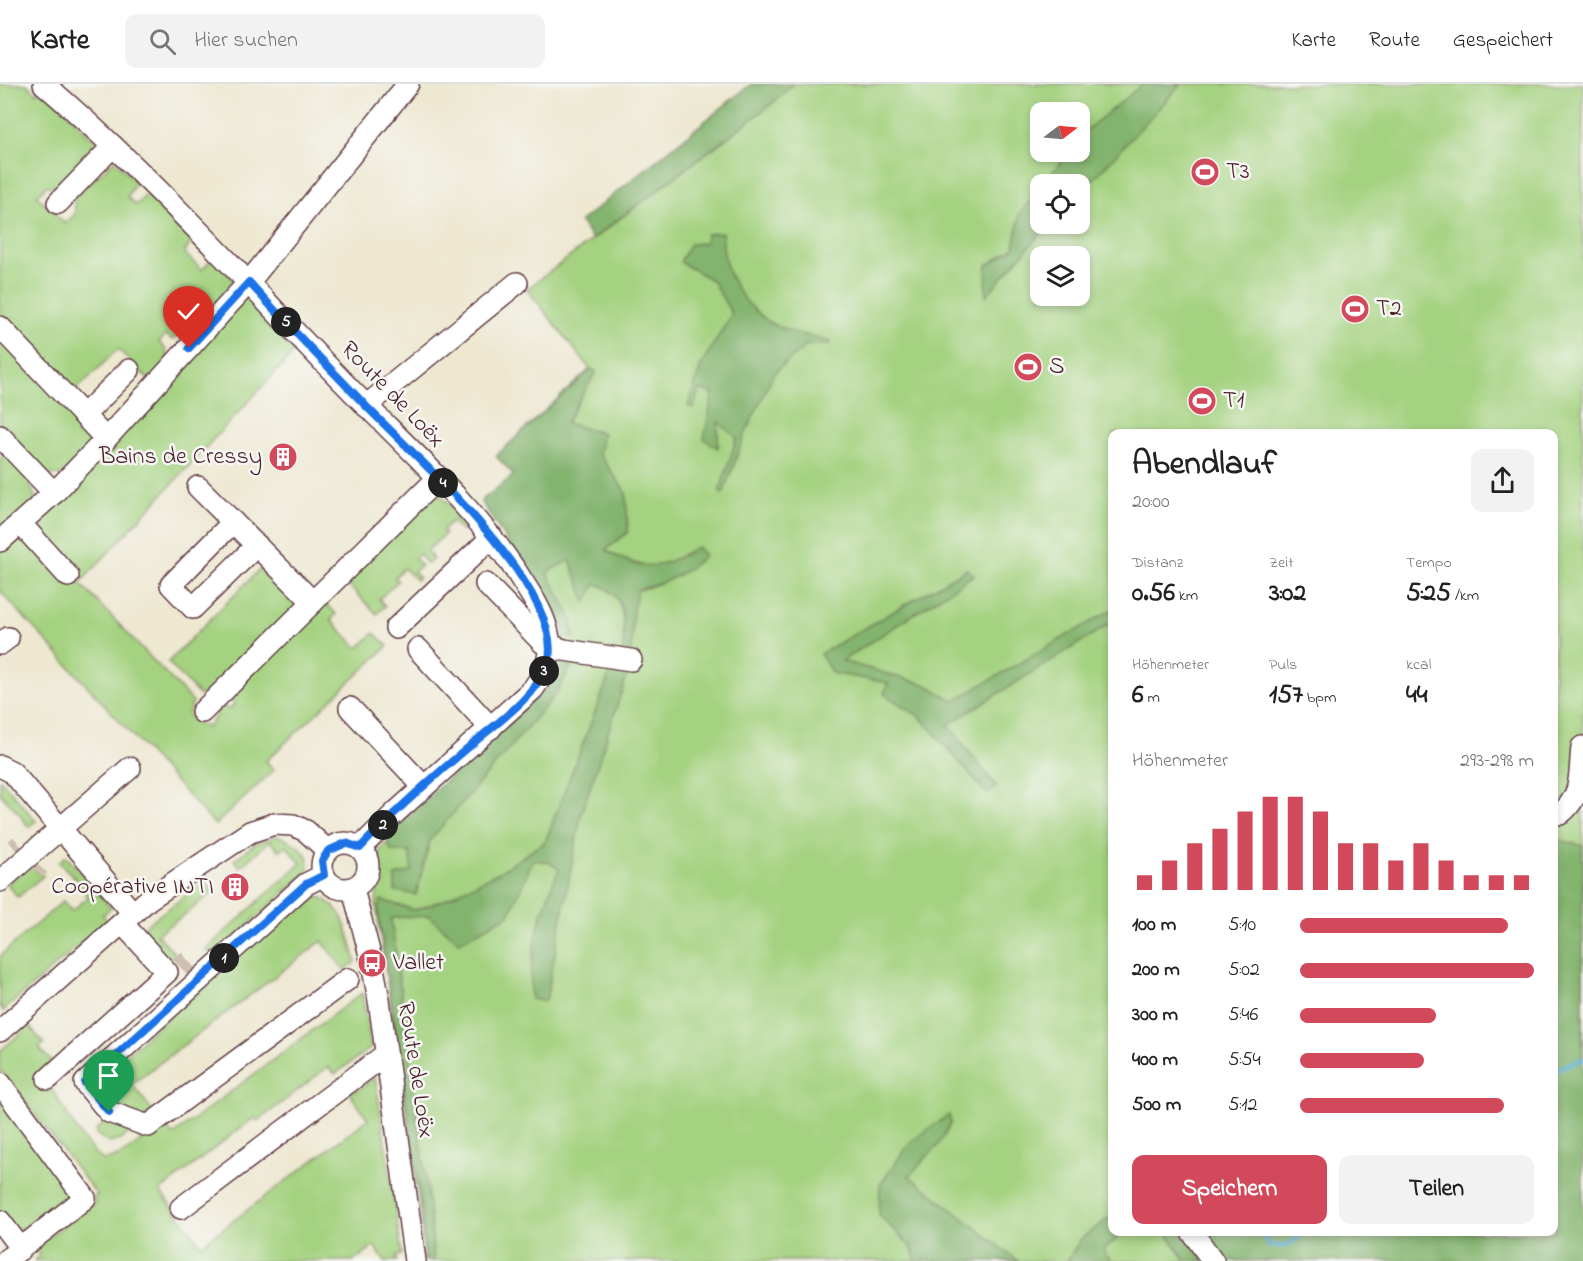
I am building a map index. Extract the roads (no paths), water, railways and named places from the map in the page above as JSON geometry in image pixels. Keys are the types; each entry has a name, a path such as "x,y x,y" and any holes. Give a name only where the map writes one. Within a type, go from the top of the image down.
{"street":[{"name":"Route de Loëx","path":"44,84 113,146 249,282 492,537 532,596 546,625 550,646"},
{"path":"0,541 54,493 106,439 249,282 408,84"},
{"path":"58,203 113,146"},
{"path":"366,406 517,283"},
{"path":"0,327 106,439"},
{"path":"84,415 129,370"},
{"path":"112,387 133,409"},
{"path":"0,436 54,493"},
{"path":"202,712 438,478"},
{"path":"198,487 313,602"},
{"path":"233,522 171,585 193,608 256,545"},
{"path":"21,524 68,576"},
{"path":"396,628 492,537"},
{"path":"486,584 543,643 631,660"},
{"path":"360,848 424,787 533,690 546,667 550,646"},
{"path":"418,649 491,728"},
{"path":"350,708 424,787"},
{"path":"1558,813 1578,804 1582,747"},
{"path":"0,765 12,772 61,829 128,918 173,970 48,1079"},
{"path":"0,881 130,768"},
{"path":"3,1024 160,891 250,832 266,825 293,825 306,831 328,851"},
{"path":"20,845 61,829"},
{"path":"39,866 61,829"},
{"path":"346,843 360,848 368,860 369,868 363,882 353,889 333,886 324,875 322,861 328,851 346,843"},
{"path":"324,875 306,884 85,1083 109,1112 148,1126 348,979"},
{"name":"Route de Loëx","path":"353,889 372,963 415,1261"},
{"path":"181,1208 386,1054"},
{"path":"0,1083 85,1198 13,1255 0,1221"},
{"path":"1195,1236 1213,1261"}],"waterway":[{"path":"1558,1068 1583,1059"},
{"path":"1265,1236 1268,1245 1279,1246 1284,1246 1300,1236"}],"tunnel":[{"path":"15,849 20,845"},
{"path":"35,871 39,866"},
{"path":"180,967 188,960"}],"place":[{"name":"T3","path":"1205,172"},
{"name":"T2","path":"1355,309"},
{"name":"S","path":"1028,367"},
{"name":"T1","path":"1202,401"},
{"name":"Bains de Cressy","path":"283,457"},
{"name":"Coopérative INTI","path":"235,887"},
{"name":"Vallet","path":"372,963"}]}
